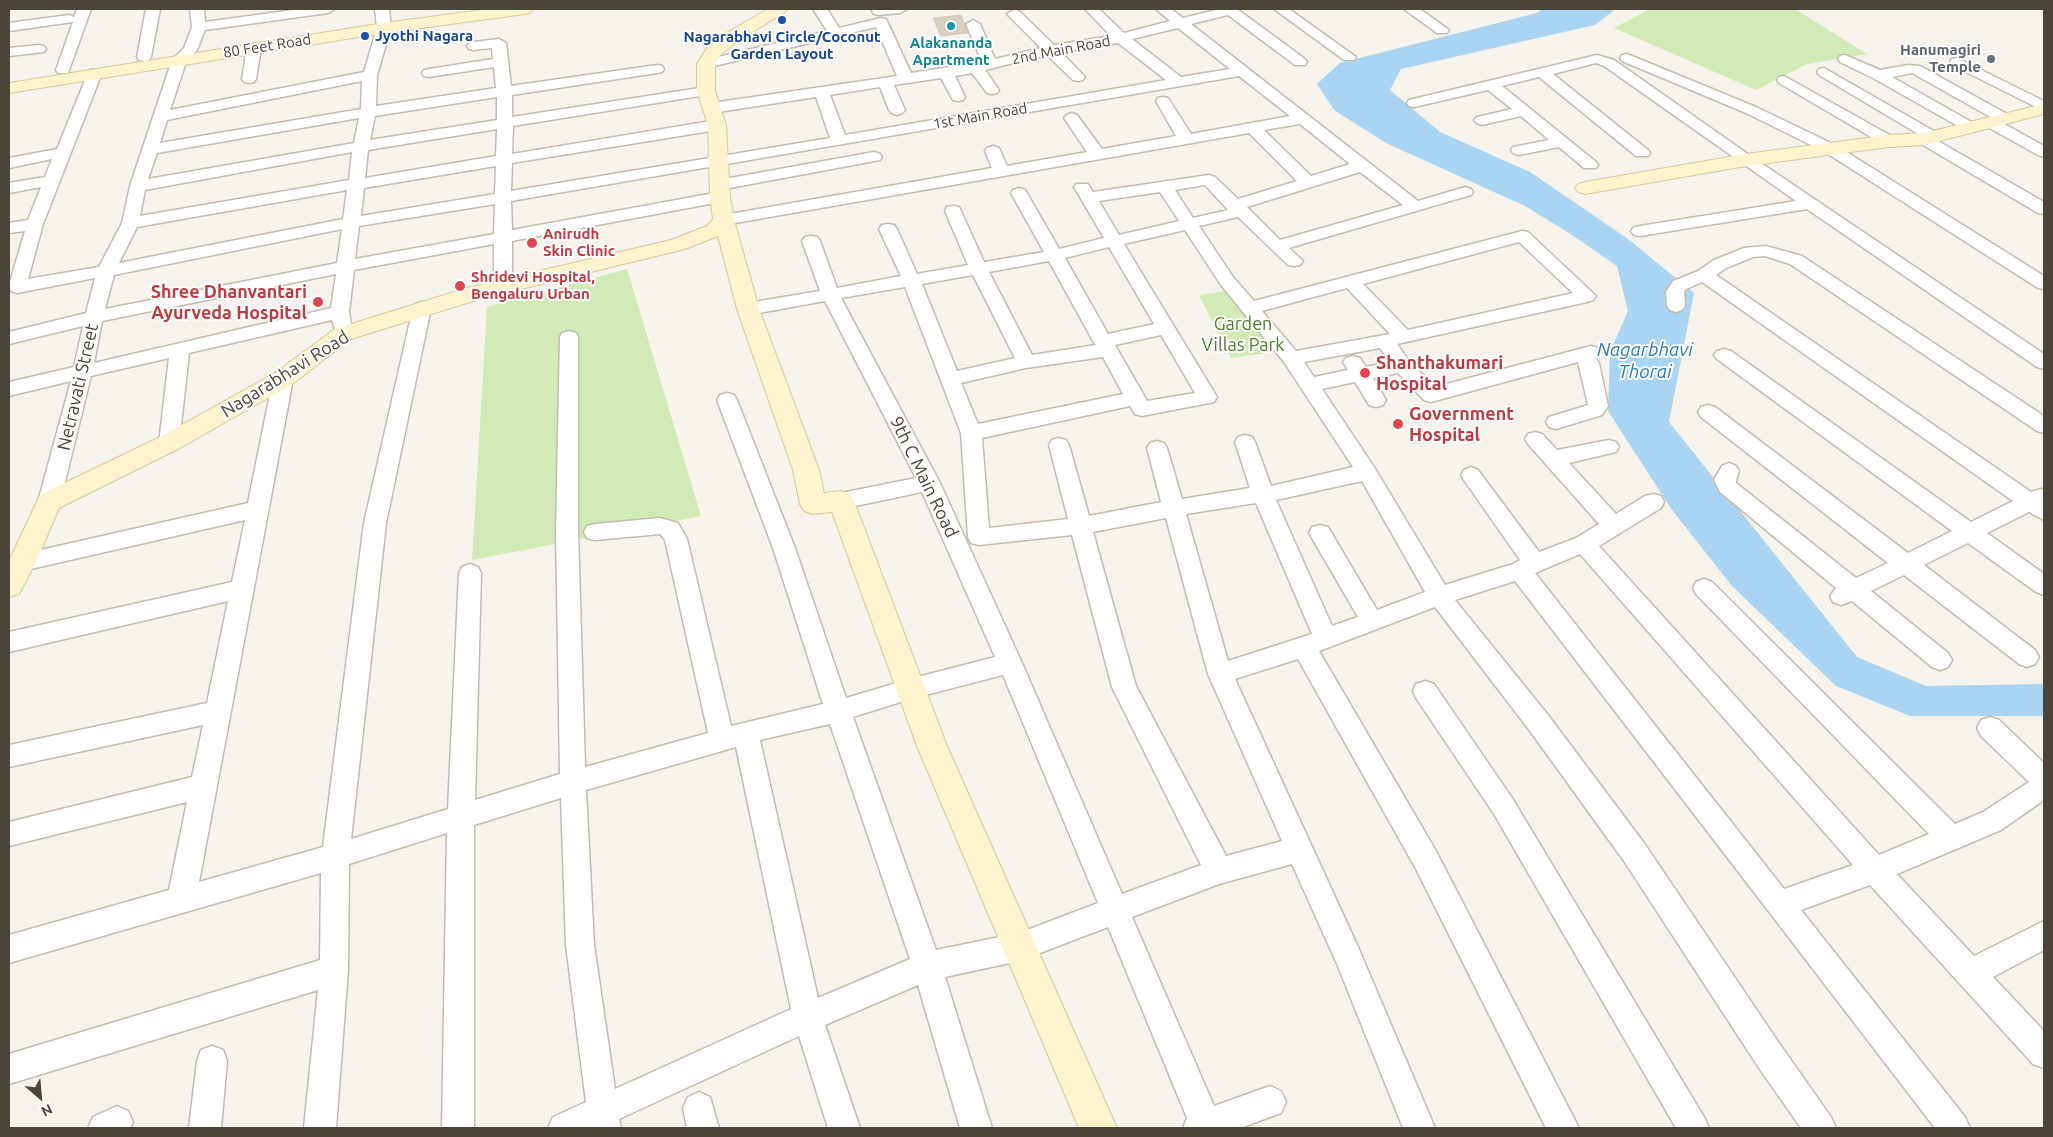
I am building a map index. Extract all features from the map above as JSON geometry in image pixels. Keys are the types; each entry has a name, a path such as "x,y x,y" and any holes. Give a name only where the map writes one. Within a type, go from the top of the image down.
{"main road":[{"name":"80 Feet Road","path":"9,88 383,18 455,9"},
{"name":"80 Feet Road","path":"9,79 144,57 254,48 383,18 525,9"},
{"path":"779,9 729,39 713,52 706,64 721,200 748,309 806,470 814,504 840,501 932,746 1098,1128"},
{"path":"1585,188 1746,160 1889,141 1929,138 2044,108"},
{"name":"Nagarabhavi Road","path":"49,502 169,443 283,379 342,323 422,308 503,286 678,244 714,230 721,200"},
{"path":"9,586 49,502"}],"street":[{"path":"64,70 84,9"},
{"path":"144,57 153,9"},
{"path":"197,9 199,27 328,9"},
{"path":"820,9 835,33"},
{"path":"706,64 835,33 880,14 900,9"},
{"path":"1092,9 1121,38 1178,82"},
{"path":"1163,9 1414,207"},
{"path":"1281,9 1349,58"},
{"path":"1411,9 1442,30"},
{"path":"1230,10 1300,62"},
{"name":"2nd Main Road","path":"712,108 983,66 1050,50 1121,38 1230,10"},
{"path":"880,14 906,79"},
{"path":"1014,14 1078,76"},
{"path":"9,390 180,349 342,323 356,184 368,112 370,75 383,18"},
{"path":"9,27 69,19"},
{"path":"973,24 983,66 992,90"},
{"name":"Netravati Street","path":"49,502 83,371 106,271 130,223 138,186 162,116 185,55 199,27"},
{"path":"474,46 499,43 505,124 503,286"},
{"path":"249,78 254,48"},
{"path":"9,52 39,49"},
{"path":"1627,58 1751,110 1832,149 2044,284"},
{"path":"1414,103 1597,59 1609,63 1746,160 2044,363"},
{"path":"1845,59 1878,75 1970,127"},
{"path":"429,73 500,62"},
{"path":"1957,62 2044,108"},
{"path":"151,149 368,112 657,69"},
{"path":"1878,75 1915,69 2044,152"},
{"name":"1st Main Road","path":"13,288 352,222 718,162 1243,71"},
{"path":"946,72 958,97"},
{"path":"1542,72 1642,153"},
{"path":"1824,72 2044,209"},
{"path":"13,288 35,224 94,73"},
{"path":"162,116 370,75"},
{"path":"1784,80 1889,141"},
{"path":"885,82 897,110"},
{"path":"1490,84 1590,165"},
{"path":"822,92 839,141"},
{"path":"1163,101 1186,139"},
{"path":"138,186 361,146 505,124 712,108"},
{"path":"130,223 505,159 712,108"},
{"path":"1482,120 1524,111"},
{"path":"1072,118 1097,154"},
{"path":"9,338 94,317 347,266 721,200 1001,171 1301,119"},
{"path":"1252,127 1308,182"},
{"path":"1519,150 1562,142"},
{"path":"993,151 1001,171"},
{"path":"9,162 63,152"},
{"path":"721,200 874,157"},
{"path":"748,309 1054,255 1190,224 1237,209 1308,182 1361,166"},
{"path":"9,188 52,180"},
{"path":"1019,193 1134,398 1145,410 1207,397 1085,192 1164,186 1209,180 1237,209 1294,261"},
{"path":"1164,186 1227,280 1291,358 1309,384 1367,472 1438,596 1539,723 1634,852 1820,1128"},
{"path":"1277,246 1465,192"},
{"path":"1640,231 1810,204"},
{"path":"953,211 978,268 1026,362"},
{"path":"9,228 35,224"},
{"path":"888,229 912,281 971,433 969,543 1270,493 1367,472"},
{"path":"1251,308 1522,236 1587,296 1404,337 1291,358"},
{"name":"9th C Main Road","path":"811,241 830,294 930,483 969,543 1010,664 1116,911 1203,1127"},
{"path":"9,249 29,245"},
{"path":"1676,306 1675,292 1679,285 1704,275 1720,264 1750,252 1766,251 1796,260 2044,426"},
{"path":"1704,275 2040,503"},
{"path":"1350,281 1404,337"},
{"path":"320,1128 334,970 335,856 375,523 422,308"},
{"path":"951,379 1105,345 1166,328"},
{"path":"569,337 567,531 573,782 580,944 604,1120"},
{"path":"1384,340 1402,366 1431,395 1587,353 1598,406 1595,410 1556,422"},
{"path":"1344,347 1376,400"},
{"path":"169,443 180,349"},
{"path":"1724,354 2044,586"},
{"path":"1309,384 1402,366"},
{"path":"181,901 283,379"},
{"path":"971,433 1134,398"},
{"path":"727,400 784,548 838,712 927,966 976,1128"},
{"path":"1708,412 2027,657"},
{"path":"1535,440 1614,526"},
{"path":"1245,442 1270,493 1315,643 1563,1128"},
{"path":"1059,446 1124,687 1219,871"},
{"path":"1552,459 1609,447"},
{"path":"1156,448 1220,674 1348,957 1419,1128"},
{"path":"1729,471 1725,480 1727,487 1847,593 1940,660"},
{"path":"1472,476 1527,567 1779,904 1954,1128"},
{"path":"840,501 930,483"},
{"path":"1220,674 1315,643 1438,596 1527,567 1584,544 1653,502"},
{"path":"1847,593 1970,532 2040,503"},
{"path":"22,562 257,509"},
{"path":"595,532 660,526 670,529 676,539 734,736 808,1018 844,1128"},
{"path":"1320,533 1372,621"},
{"path":"1584,544 1875,870 2044,1054"},
{"path":"458,1128 461,817 470,573"},
{"path":"1704,588 1951,838"},
{"path":"9,642 242,589"},
{"path":"9,949 335,856 573,782 734,736 838,712 910,689 1010,664"},
{"path":"1425,691 1504,806 1693,1128"},
{"path":"9,756 218,711"},
{"path":"1990,728 2044,779"},
{"path":"9,834 203,786"},
{"path":"1779,904 1875,870 1992,821 2044,786"},
{"path":"564,1128 604,1120 808,1018 927,966 1019,947 1219,871 1299,849"},
{"path":"1970,973 2044,935"},
{"path":"9,1069 334,970"},
{"path":"205,1128 212,1061"},
{"path":"1203,1127 1270,1102"}],"green space":[{"path":"1650,9 1795,9 1867,54 1807,64 1756,90 1614,28"},
{"path":"627,269 701,516 472,560 487,307"},
{"name":"Garden Villas Park","path":"1246,288 1251,308 1281,351 1231,358 1199,295"}],"water":[{"name":"Nagarbhavi Thorai","path":"1542,9 1612,9 1613,11 1595,25 1401,69 1390,90 1440,132 1530,172 1628,239 1694,293 1669,422 1857,657 1926,686 2044,684 2044,716 1910,716 1836,686 1732,586 1672,510 1608,411 1610,352 1628,311 1617,266 1525,206 1386,143 1334,110 1317,84 1340,63 1537,13"}],"building":[{"name":"Alakananda Apartment","path":"961,15 968,33 941,36 933,18"}],"place":[{"name":"Nagarabhavi Circle/Coconut Garden Layout","path":"782,20"},
{"name":"Alakananda Apartment","path":"951,26"},
{"name":"Jyothi Nagara","path":"365,36"},
{"name":"Hanumagiri Temple","path":"1991,59"},
{"name":"Anirudh Skin Clinic","path":"532,243"},
{"name":"Shridevi Hospital, Bengaluru Urban","path":"460,286"},
{"name":"Shree Dhanvantari Ayurveda Hospital","path":"318,302"},
{"name":"Shanthakumari Hospital","path":"1365,373"},
{"name":"Government Hospital","path":"1398,424"}]}
